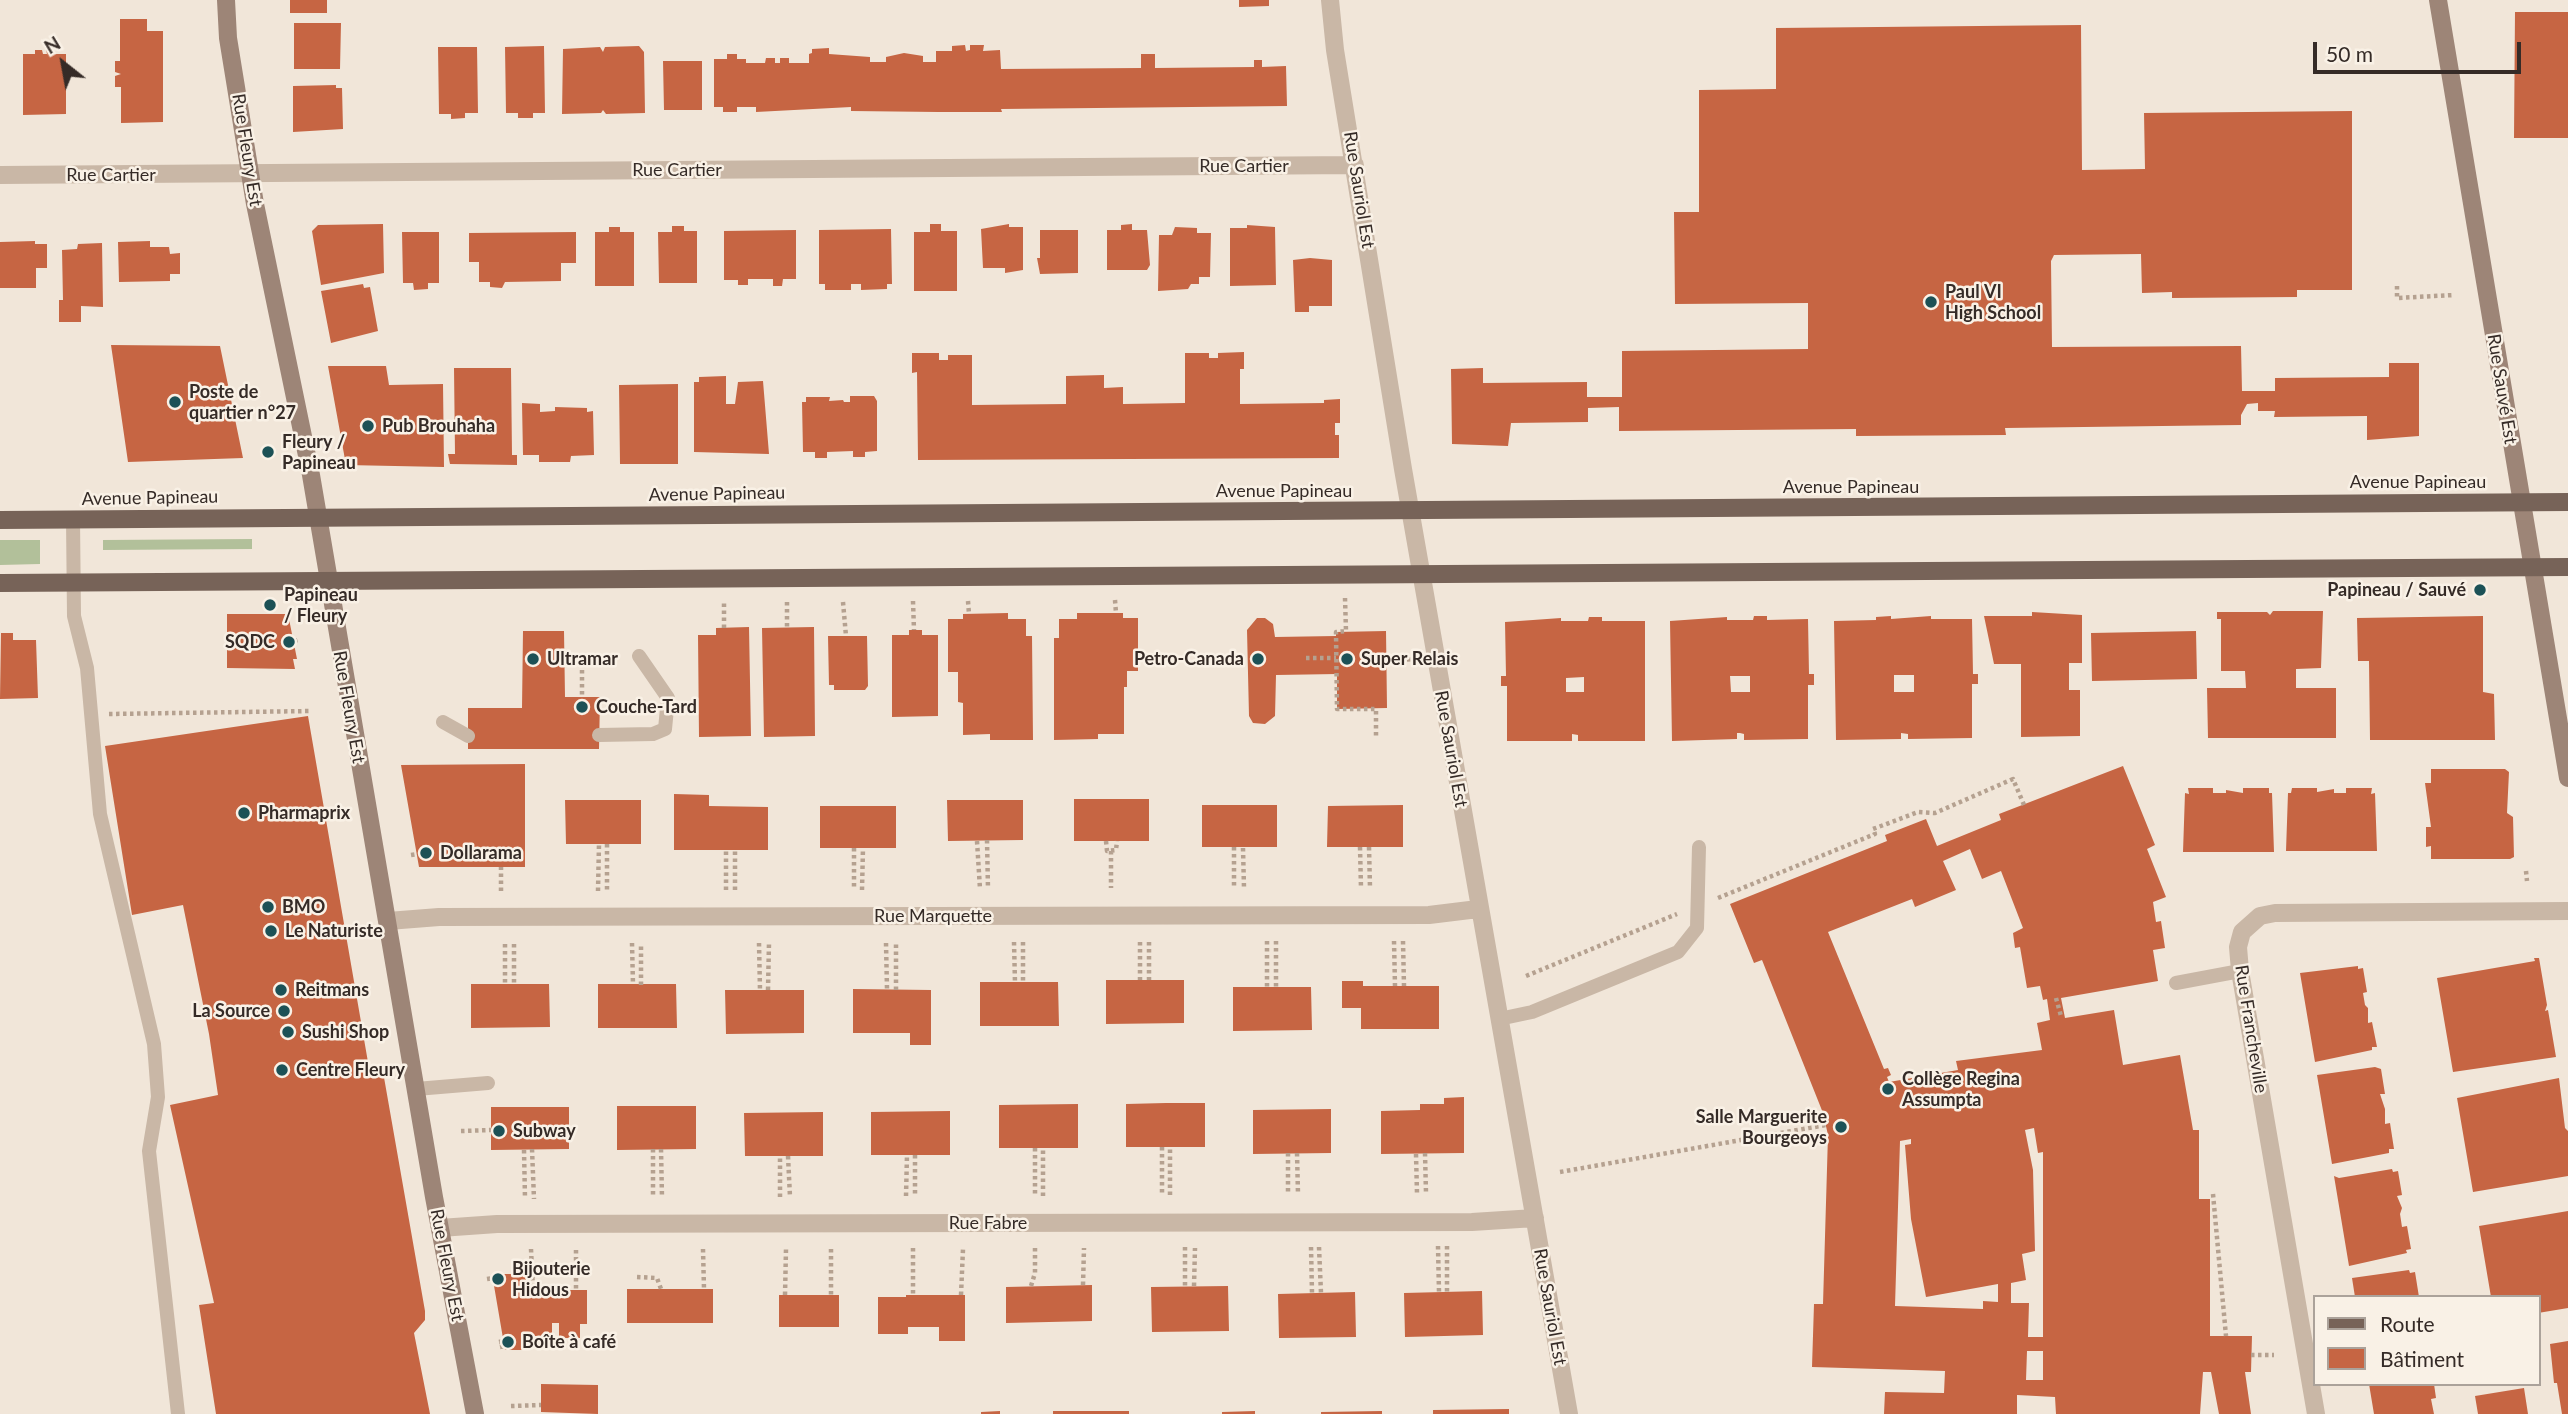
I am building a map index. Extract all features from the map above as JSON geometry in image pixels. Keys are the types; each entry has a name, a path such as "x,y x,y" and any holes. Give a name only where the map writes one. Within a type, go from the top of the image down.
{"main road":[{"name":"Avenue Papineau","path":"0,520 2568,502"},
{"path":"0,583 2568,568"}],"street":[{"name":"Rue Fleury Est","path":"226,0 228,38 250,173 318,519 440,1228 475,1414"},
{"name":"Rue Sauriol Est","path":"1330,0 1411,511 1478,909 1569,1414"},
{"name":"Rue Sauvé Est","path":"2438,0 2568,778"},
{"name":"Rue Cartier","path":"0,175 1355,165"},
{"name":"Rue Marquette","path":"388,921 439,917 1429,915 1478,909"},
{"name":"Rue Francheville","path":"2316,1414 2240,971 2238,947 2242,932 2253,920 2267,914 2568,911"},
{"name":"Rue Fabre","path":"440,1228 497,1224 1472,1222 1535,1217"}],"lane":[{"path":"73,519 74,616 87,668 100,814 155,1044 158,1097 149,1151 178,1414"},
{"path":"599,735 653,734 665,729 668,698 639,656"},
{"path":"443,722 468,736"},
{"path":"1499,1019 1532,1012 1678,952 1697,928 1699,848"},
{"path":"2176,983 2240,971"},
{"path":"416,1089 488,1083"}],"path":[{"path":"2397,286 2398,298 2454,295"},
{"path":"1345,598 1346,632 1336,632 1337,709 1377,709 1377,739"},
{"path":"1115,600 1115,613"},
{"path":"724,601 724,628"},
{"path":"913,601 914,630"},
{"path":"968,601 969,614"},
{"path":"787,602 787,628"},
{"path":"843,602 845,636"},
{"path":"582,656 582,697"},
{"path":"1306,658 1336,658"},
{"path":"1386,660 1418,659"},
{"path":"112,714 311,711"},
{"path":"1526,976 1875,834 1873,829 1918,812 1935,813 2013,779 2024,804"},
{"path":"987,840 988,889"},
{"path":"978,841 980,889"},
{"path":"1106,841 1107,851 1116,850 1117,841"},
{"path":"598,891 599,844"},
{"path":"607,844 607,890"},
{"path":"1360,847 1361,888"},
{"path":"1369,847 1370,888"},
{"path":"854,848 854,890"},
{"path":"862,890 863,848"},
{"path":"1234,848 1234,888"},
{"path":"1243,848 1244,888"},
{"path":"726,850 726,890"},
{"path":"735,890 736,850"},
{"path":"1111,850 1111,888"},
{"path":"501,867 501,891"},
{"path":"2526,871 2527,881"},
{"path":"1267,941 1267,987"},
{"path":"1276,941 1276,987"},
{"path":"1394,941 1395,986"},
{"path":"1403,941 1404,986"},
{"path":"1014,942 1015,983"},
{"path":"1023,942 1023,982"},
{"path":"1140,942 1140,980"},
{"path":"1149,942 1149,980"},
{"path":"632,943 633,985"},
{"path":"641,943 641,985"},
{"path":"759,943 760,990"},
{"path":"768,990 769,943"},
{"path":"886,943 887,989"},
{"path":"896,943 896,990"},
{"path":"505,944 505,984"},
{"path":"514,944 514,984"},
{"path":"2056,998 2060,1016"},
{"path":"1560,1172 1826,1125"},
{"path":"461,1131 491,1130"},
{"path":"1162,1147 1162,1195"},
{"path":"1170,1147 1170,1195"},
{"path":"1035,1148 1035,1196"},
{"path":"1043,1148 1043,1196"},
{"path":"532,1149 534,1199"},
{"path":"653,1149 653,1198"},
{"path":"661,1149 662,1198"},
{"path":"524,1150 525,1198"},
{"path":"1288,1153 1289,1194"},
{"path":"1297,1153 1298,1194"},
{"path":"1425,1153 1426,1193"},
{"path":"1416,1154 1418,1193"},
{"path":"906,1196 907,1155"},
{"path":"915,1155 915,1196"},
{"path":"780,1156 780,1197"},
{"path":"788,1156 790,1197"},
{"path":"2213,1194 2227,1336"},
{"path":"1438,1246 1439,1292"},
{"path":"1447,1246 1447,1292"},
{"path":"1185,1247 1185,1287"},
{"path":"1311,1247 1312,1293"},
{"path":"1319,1247 1321,1293"},
{"path":"913,1248 913,1294"},
{"path":"1031,1286 1035,1273 1035,1248"},
{"path":"1083,1285 1084,1248"},
{"path":"1194,1286 1195,1248"},
{"path":"703,1249 704,1289"},
{"path":"785,1295 786,1249"},
{"path":"831,1249 831,1295"},
{"path":"961,1295 962,1249"},
{"path":"531,1250 533,1290"},
{"path":"576,1250 576,1290"},
{"path":"637,1277 657,1278 661,1289"},
{"path":"2252,1355 2274,1355"},
{"path":"511,1406 541,1404"}],"green space":[{"path":"252,539 252,549 103,550 103,540"},
{"path":"0,540 40,540 40,564 0,565"}],"building":[{"path":"290,0 327,0 327,13 290,13"},
{"path":"1239,0 1269,0 1269,6 1239,7"},
{"path":"2515,12 2568,12 2568,138 2514,138"},
{"path":"120,19 147,19 147,31 163,31 163,122 121,123 121,87 115,87 115,76 121,74 115,72 115,61 120,61"},
{"path":"294,23 341,23 340,69 294,69"},
{"path":"2081,25 2082,170 2145,169 2144,113 2352,111 2352,290 2297,290 2297,297 2172,298 2172,292 2142,293 2141,254 2054,255 2051,261 2052,347 2241,346 2242,391 2275,391 2275,378 2389,377 2389,363 2419,363 2419,436 2367,440 2367,416 2274,417 2275,411 2258,411 2258,403 2247,404 2241,415 2241,425 2005,428 2006,435 1856,436 1856,429 1619,431 1619,407 1588,408 1588,422 1511,423 1508,446 1452,444 1451,369 1483,368 1483,383 1587,382 1587,397 1622,397 1622,351 1808,349 1808,303 1675,304 1674,212 1699,212 1699,90 1776,89 1776,28"},
{"path":"965,45 966,51 970,50 970,45 984,45 983,51 1000,50 1001,69 1141,68 1141,54 1155,54 1155,68 1254,67 1254,60 1262,60 1262,67 1286,66 1287,106 1001,109 1002,112 851,111 851,107 756,112 756,107 737,107 737,112 723,112 723,107 714,107 714,59 727,59 727,54 737,54 737,59 746,59 746,63 765,63 766,58 775,58 775,63 780,63 780,58 789,58 789,63 809,63 812,49 829,48 829,54 870,57 870,62 886,62 886,57 904,53 923,56 923,62 936,62 936,51 952,51 952,46"},
{"path":"544,46 545,113 533,113 533,118 518,118 518,113 506,113 505,47"},
{"path":"639,46 644,52 645,113 606,114 603,110 601,113 562,114 563,49 600,47 603,52 605,47"},
{"path":"438,47 477,47 478,113 465,113 465,118 451,119 451,114 439,114"},
{"path":"35,50 42,50 43,54 47,54 46,50 53,50 53,54 66,54 66,114 23,115 23,54 35,54"},
{"path":"663,61 702,61 702,110 664,110"},
{"path":"336,85 336,88 342,88 343,129 293,132 293,86"},
{"path":"383,224 384,273 321,285 312,231 318,225"},
{"path":"930,224 941,224 941,231 957,231 957,291 914,291 914,232 930,232"},
{"path":"1009,224 1009,227 1023,227 1023,270 1005,273 1005,268 983,268 981,229"},
{"path":"1132,224 1132,230 1147,230 1150,265 1147,270 1107,270 1107,230 1121,230 1121,225"},
{"path":"1247,225 1275,227 1276,285 1230,286 1230,228 1247,228"},
{"path":"672,226 684,226 684,231 697,231 697,283 659,283 658,232 672,232"},
{"path":"609,227 620,227 620,232 634,232 634,286 595,286 595,232 609,232"},
{"path":"1175,227 1197,228 1197,233 1211,233 1210,277 1199,277 1199,284 1191,284 1188,289 1158,291 1159,235 1172,235"},
{"path":"891,229 892,284 887,284 887,289 861,290 861,284 851,284 851,290 825,290 825,284 819,284 819,230"},
{"path":"796,230 796,279 783,279 782,286 773,286 773,279 748,279 748,285 738,285 738,280 724,280 724,231"},
{"path":"1040,230 1078,230 1078,273 1040,274 1037,258 1040,258"},
{"path":"402,232 439,232 439,283 428,283 428,289 414,290 413,283 403,283"},
{"path":"576,232 576,263 561,263 561,281 505,282 502,288 490,287 490,282 479,282 479,262 469,262 469,233"},
{"path":"35,241 35,244 47,244 47,268 36,268 36,288 0,288 0,242"},
{"path":"150,241 150,247 169,247 170,254 180,253 180,274 170,274 170,281 119,282 118,242"},
{"path":"102,243 103,307 81,306 81,322 59,322 59,300 63,300 62,250 77,249 78,244"},
{"path":"1293,260 1332,260 1332,306 1309,306 1309,312 1295,312"},
{"path":"363,284 364,288 370,287 378,331 331,343 321,291"},
{"name":"Poste de quartier n°27","path":"111,345 220,346 243,458 128,462"},
{"path":"1244,352 1244,369 1240,369 1240,404 1324,403 1324,400 1340,399 1340,423 1335,423 1335,435 1339,435 1339,458 918,460 917,372 912,373 912,353 939,353 939,360 948,360 948,355 972,355 972,405 1066,404 1066,376 1104,375 1104,388 1123,387 1123,404 1185,403 1185,353 1209,353 1209,358 1218,358 1218,353"},
{"path":"328,366 386,366 389,385 443,384 444,467 346,465"},
{"path":"454,368 511,368 512,455 517,455 517,465 450,464 448,454 455,454"},
{"path":"726,376 726,404 735,404 738,382 763,381 769,454 694,452 694,382 699,382 699,377"},
{"path":"678,384 678,464 620,464 619,385"},
{"path":"850,396 874,396 877,401 877,451 865,452 865,457 853,457 853,451 827,452 827,458 815,458 815,452 803,452 802,402 806,402 806,397 830,397 829,401 850,402"},
{"path":"522,403 540,404 540,412 555,411 555,407 587,408 587,412 593,411 594,455 571,456 570,462 539,462 539,455 523,455"},
{"path":"2273,611 2323,611 2321,668 2296,669 2296,688 2336,688 2336,738 2208,738 2207,688 2246,688 2245,671 2221,671 2221,619 2217,619 2217,612 2267,612 2270,615"},
{"path":"2032,612 2082,615 2082,663 2069,663 2069,690 2080,690 2080,736 2021,737 2021,664 1994,664 1984,616 2032,616"},
{"path":"1008,613 1008,619 1026,619 1026,636 1032,636 1033,740 990,740 990,734 963,735 963,703 958,702 958,672 948,672 948,619 963,619 963,614"},
{"path":"1077,613 1123,613 1123,618 1138,618 1138,671 1127,671 1127,687 1124,687 1124,734 1098,734 1098,739 1054,740 1054,638 1059,638 1059,619 1077,619"},
{"path":"227,614 288,614 297,659 293,659 295,669 227,668"},
{"path":"1754,616 1767,616 1767,620 1808,619 1809,674 1814,674 1814,685 1808,685 1808,739 1744,740 1744,734 1737,733 1737,739 1672,741 1670,621 1727,617 1727,620 1753,620","holes":["1730,676 1750,676 1750,692 1731,692"]},
{"path":"1891,616 1891,619 1931,616 1931,619 1972,619 1973,674 1978,674 1978,684 1972,684 1972,738 1908,739 1908,734 1901,733 1901,739 1836,740 1834,621 1876,620 1876,617","holes":["1894,675 1914,675 1914,692 1894,692"]},
{"path":"2483,616 2483,692 2494,694 2495,740 2370,740 2369,661 2358,661 2357,618"},
{"path":"1589,617 1602,617 1602,621 1645,621 1645,741 1578,741 1578,735 1572,734 1572,741 1507,741 1507,686 1501,686 1501,676 1506,676 1505,622 1561,618 1561,621 1588,621","holes":["1584,677 1584,692 1566,692 1566,678"]},
{"path":"1257,618 1265,618 1273,624 1275,637 1336,636 1336,632 1386,631 1387,708 1337,709 1337,674 1276,675 1275,716 1265,724 1253,723 1249,716 1247,630"},
{"path":"749,627 751,736 699,737 698,635 716,635 716,628"},
{"path":"814,627 815,736 764,737 762,628"},
{"path":"909,630 922,630 922,635 938,635 938,716 892,717 892,635 909,635"},
{"path":"523,631 564,631 565,697 600,697 599,749 468,749 468,708 522,708"},
{"path":"2196,631 2197,679 2092,681 2091,633"},
{"path":"1,633 13,633 13,640 36,640 38,698 0,699"},
{"path":"828,636 867,636 868,686 865,690 834,690 834,685 829,685"},
{"name":"Centre Fleury","path":"308,716 369,1068 382,1066 425,1311 425,1320 414,1333 430,1414 216,1414 199,1305 214,1303 170,1105 218,1095 209,1034 183,905 132,915 105,746"},
{"path":"525,764 525,867 419,867 401,765"},
{"path":"2123,766 2155,845 2147,849 2166,897 2153,902 2156,922 2161,921 2165,948 2153,950 2158,981 2061,998 2065,1018 2114,1010 2123,1065 2180,1055 2193,1130 2199,1130 2199,1199 2210,1199 2210,1336 2252,1336 2251,1372 2245,1372 2251,1414 2219,1414 2211,1372 2203,1372 2200,1414 2056,1414 2055,1397 2017,1395 2017,1414 1884,1414 1885,1392 1944,1393 1945,1371 1812,1367 1814,1304 1823,1304 1828,1135 1823,1113 1762,960 1754,963 1730,904 1887,841 1885,835 1926,819 1937,846 2001,820 1999,814","holes":["1970,849 1982,879 2001,871 2023,928 2013,933 2015,948 2020,947 2027,988 2040,986 2043,1000 2047,999 2050,1020 2037,1023 2042,1050 1956,1061 1958,1070 1889,1082 1887,1077 1891,1075 1888,1068 1884,1069 1828,932 1912,899 1915,907 1956,890 1943,861","2034,1128 2038,1153 2043,1152 2043,1337 2028,1337 2029,1303 2011,1303 2011,1283 2026,1280 2022,1254 2035,1251 2033,1170 2025,1130","1911,1139 1911,1144 1905,1145 1911,1219 1926,1297 1998,1284 1998,1302 1983,1301 1983,1309 1895,1306 1900,1141","2027,1351 2043,1351 2043,1380 2026,1380"]},
{"path":"2431,769 2505,769 2509,772 2507,813 2513,817 2514,857 2431,859 2431,846 2426,847 2426,827 2431,827 2425,783 2431,783"},
{"path":"2188,788 2213,788 2213,793 2226,793 2226,790 2243,793 2243,788 2269,788 2269,793 2272,793 2274,852 2183,852 2185,793 2189,794"},
{"path":"2292,788 2317,788 2317,792 2334,789 2334,793 2346,793 2346,788 2372,788 2371,794 2375,793 2377,851 2286,851 2288,793 2291,793"},
{"path":"674,794 709,795 709,806 768,807 768,850 674,850"},
{"path":"1074,799 1149,799 1149,841 1074,841"},
{"path":"565,800 641,800 641,844 566,844"},
{"path":"947,800 1023,800 1023,840 948,841"},
{"path":"1202,805 1277,805 1277,847 1202,847"},
{"path":"1403,805 1403,847 1327,847 1328,806"},
{"path":"820,806 896,806 896,848 820,848"},
{"path":"2534,958 2539,958 2547,1005 2545,1011 2548,1010 2556,1057 2453,1072 2437,978 2535,961"},
{"path":"2358,966 2358,969 2363,968 2367,992 2363,993 2368,1008 2368,1023 2372,1022 2377,1047 2315,1062 2300,973"},
{"path":"1106,980 1184,980 1184,1023 1106,1024"},
{"path":"1342,981 1363,981 1363,986 1439,986 1439,1029 1361,1029 1361,1008 1342,1008"},
{"path":"980,982 1058,982 1059,1026 980,1026"},
{"path":"471,984 549,984 550,1027 471,1028"},
{"path":"598,984 676,984 677,1028 598,1028"},
{"path":"1233,987 1311,987 1312,1030 1233,1031"},
{"path":"853,989 931,990 931,1045 910,1045 910,1033 853,1033"},
{"path":"725,990 804,990 804,1033 726,1034"},
{"path":"2375,1067 2381,1069 2385,1094 2380,1094 2385,1109 2385,1124 2390,1123 2394,1149 2389,1149 2389,1153 2332,1164 2317,1075"},
{"path":"2559,1078 2565,1128 2568,1131 2568,1176 2473,1192 2457,1098"},
{"path":"1464,1097 1464,1153 1381,1154 1381,1111 1420,1110 1420,1104 1444,1104 1444,1098"},
{"path":"1205,1103 1205,1147 1126,1147 1126,1104"},
{"path":"1078,1104 1078,1148 999,1148 999,1105"},
{"path":"617,1106 696,1106 696,1149 617,1150"},
{"path":"491,1107 569,1107 569,1149 491,1150"},
{"path":"1331,1109 1331,1153 1253,1154 1253,1110"},
{"path":"950,1111 950,1155 871,1155 871,1112"},
{"path":"823,1112 823,1156 745,1156 744,1113"},
{"path":"2392,1169 2393,1172 2398,1171 2402,1195 2397,1196 2402,1208 2402,1227 2407,1226 2411,1249 2406,1250 2407,1253 2349,1266 2334,1176 2339,1178"},
{"path":"2568,1211 2568,1308 2540,1313 2540,1295 2491,1295 2479,1226"},
{"path":"2409,1270 2410,1273 2415,1272 2419,1295 2355,1295 2352,1278"},
{"path":"492,1274 526,1274 526,1290 587,1290 587,1324 580,1324 580,1338 559,1338 559,1323 552,1323 552,1336 527,1336 528,1350 505,1350"},
{"path":"1092,1285 1092,1321 1006,1323 1006,1287"},
{"path":"1228,1286 1229,1331 1152,1332 1151,1287"},
{"path":"627,1289 713,1289 713,1323 627,1323"},
{"path":"1482,1291 1483,1335 1405,1337 1404,1293"},
{"path":"1355,1292 1356,1337 1279,1338 1278,1294"},
{"path":"779,1295 839,1295 839,1327 779,1327"},
{"path":"965,1295 965,1341 939,1341 939,1327 908,1327 908,1334 878,1334 878,1297"},
{"path":"2568,1341 2568,1414 2562,1414 2557,1383 2554,1383 2550,1344"},
{"path":"541,1384 598,1385 598,1414 541,1412"},
{"path":"2369,1386 2434,1386 2436,1398 2431,1399 2434,1414 2374,1414"},
{"path":"2524,1388 2528,1414 2478,1414 2475,1396"},
{"path":"1509,1409 1509,1414 1433,1414 1433,1410"},
{"path":"1000,1411 1000,1414 981,1414 981,1412"},
{"path":"1053,1411 1129,1411 1129,1414 1053,1414"},
{"path":"1255,1411 1255,1414 1222,1414 1222,1412"},
{"path":"1382,1411 1382,1414 1321,1414 1321,1412"}],"place":[{"name":"Paul VI High School","path":"1931,302"},
{"name":"Poste de quartier n°27","path":"175,402"},
{"name":"Pub Brouhaha","path":"368,426"},
{"name":"Fleury / Papineau","path":"268,452"},
{"name":"Papineau / Sauvé","path":"2480,590"},
{"name":"Papineau / Fleury","path":"270,605"},
{"name":"SQDC","path":"289,642"},
{"name":"Ultramar","path":"533,659"},
{"name":"Petro-Canada","path":"1258,659"},
{"name":"Super Relais","path":"1347,659"},
{"name":"Couche-Tard","path":"582,707"},
{"name":"Pharmaprix","path":"244,813"},
{"name":"Dollarama","path":"426,853"},
{"name":"BMO","path":"268,907"},
{"name":"Le Naturiste","path":"271,931"},
{"name":"Reitmans","path":"281,990"},
{"name":"La Source","path":"284,1011"},
{"name":"Sushi Shop","path":"288,1032"},
{"name":"Centre Fleury","path":"282,1070"},
{"name":"Collège Regina Assumpta","path":"1888,1089"},
{"name":"Salle Marguerite Bourgeoys","path":"1841,1127"},
{"name":"Subway","path":"499,1131"},
{"name":"Bijouterie Hidous","path":"498,1279"},
{"name":"Boîte à café","path":"508,1342"}]}
